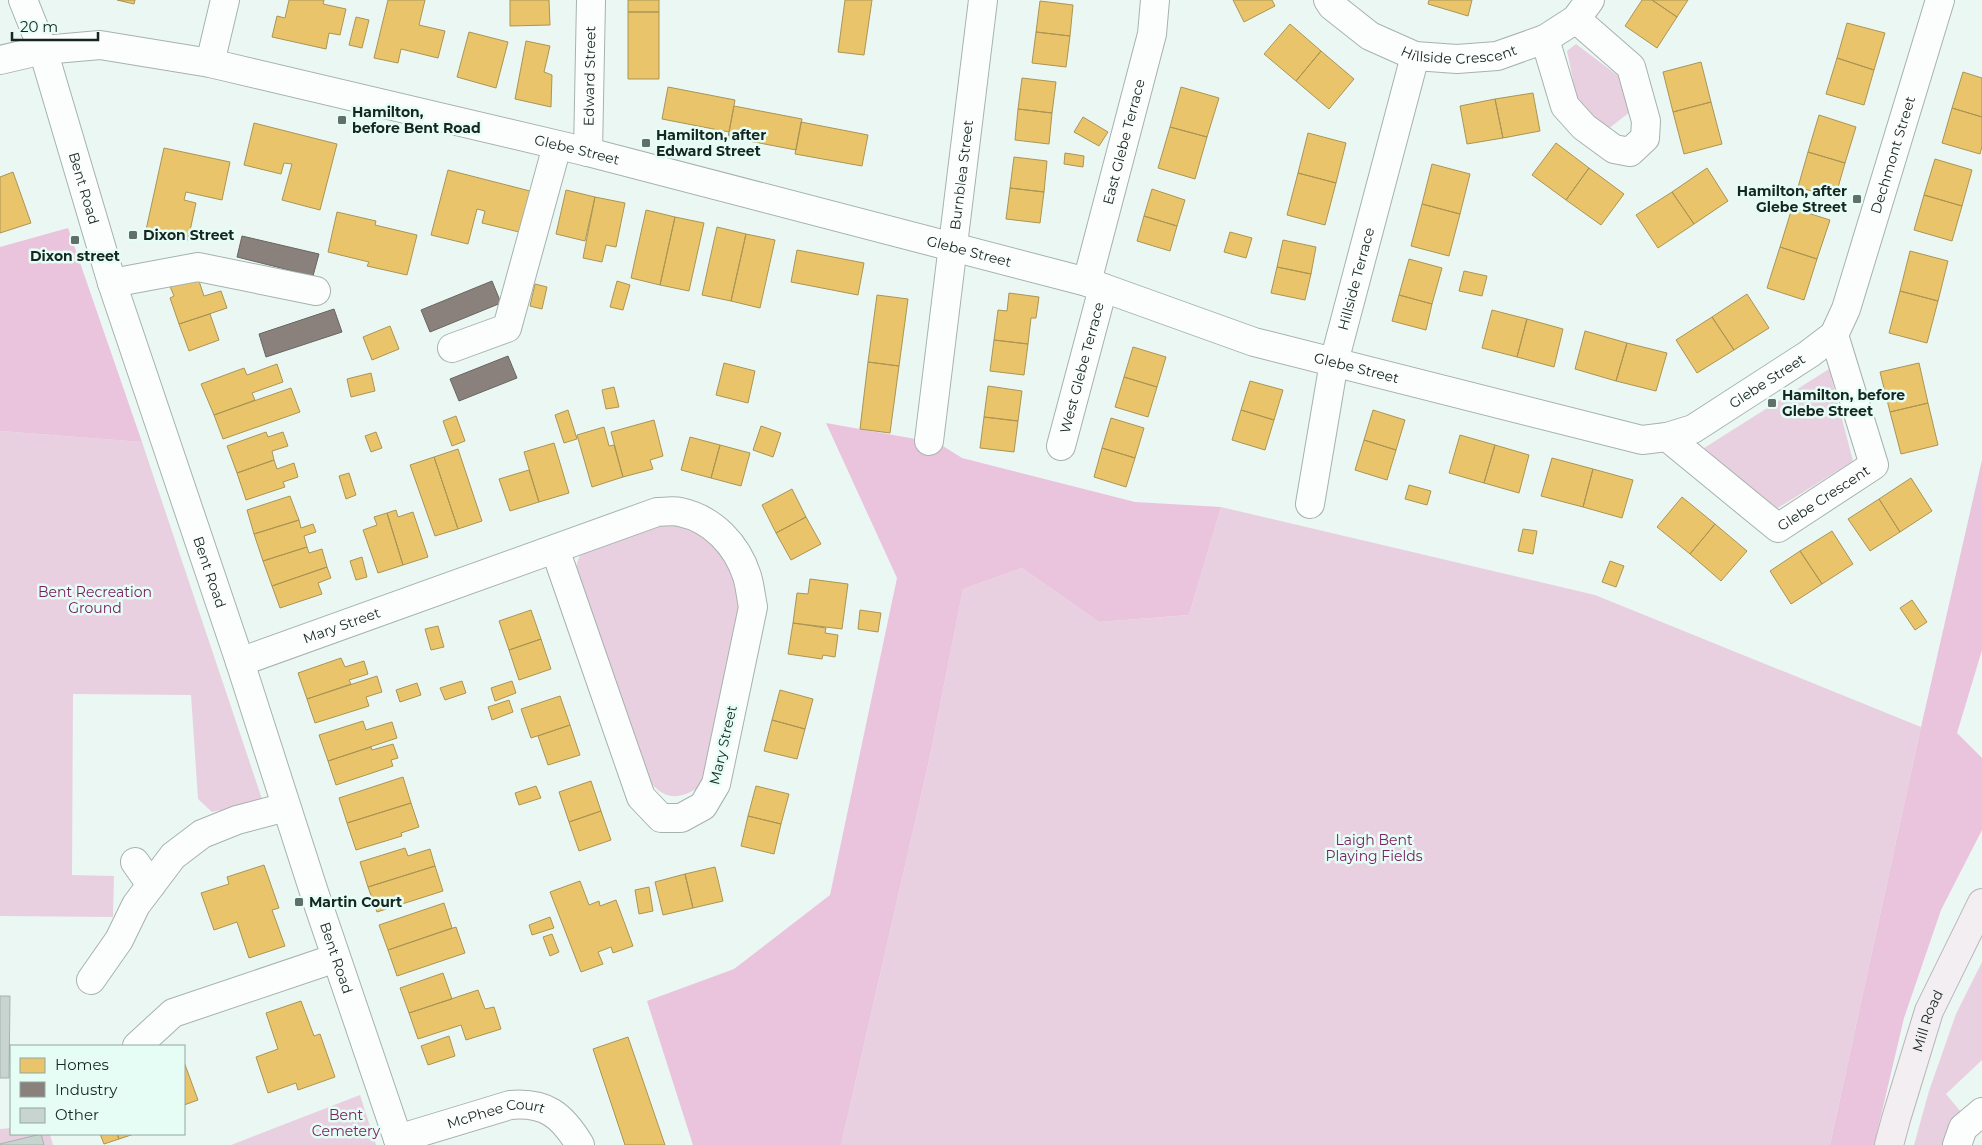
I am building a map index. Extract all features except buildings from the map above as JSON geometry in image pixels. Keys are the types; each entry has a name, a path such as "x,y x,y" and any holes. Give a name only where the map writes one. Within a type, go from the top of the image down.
{"main road":[{"name":"Mill Road","path":"1889,1145 1930,1011 1982,903"}],"street":[{"name":"Bent Road","path":"23,0 43,50 112,283 240,662 336,958 400,1142"},
{"path":"210,64 225,0"},
{"name":"Edward Street","path":"588,152 591,0"},
{"name":"Burnblea Street","path":"929,441 983,0"},
{"name":"East Glebe Terrace","path":"1095,285 1152,34 1155,0"},
{"name":"Hillside Crescent","path":"1328,0 1332,6 1370,36 1414,56 1457,59 1497,56 1545,39 1583,10"},
{"name":"Dechmont Street","path":"1846,309 1940,0"},
{"path":"1545,39 1565,106 1591,133 1614,149 1630,152 1645,138 1646,121 1630,67 1583,10"},
{"name":"Glebe Street","path":"43,50 100,45 210,64 588,152 1095,285 1254,342 1642,440 1667,437 1693,429 1809,354 1834,335 1846,309"},
{"path":"0,60 43,50"},
{"name":"Hillside Terrace","path":"1310,504 1334,362 1414,56"},
{"path":"452,348 507,328 557,146"},
{"path":"112,283 198,266 316,291"},
{"name":"West Glebe Terrace","path":"1061,446 1095,285"},
{"name":"Glebe Crescent","path":"1667,437 1778,528 1874,465 1834,335"},
{"name":"Mary Street","path":"240,662 554,549 657,512 679,512 699,519 724,536 738,555 748,577 753,607 716,784 704,806 681,818 661,818 641,797 554,549"},
{"path":"90,980 119,940 136,905 186,837 202,834 236,820 286,807"},
{"path":"135,862 151,886"},
{"path":"138,1045 174,1013 336,958"},
{"name":"McPhee Court","path":"400,1142 510,1105 528,1103 546,1108 562,1120 580,1145"},
{"path":"1957,1145 1963,1128 1982,1112"}],"green space":[{"path":"1576,44 1621,78 1630,112 1608,129 1586,112 1577,99 1567,51"},
{"path":"1829,369 1853,461 1775,510 1704,448"},
{"name":"Bent Recreation Ground","path":"0,431 142,442 263,802 212,812 198,799 191,695 73,694 72,875 114,876 113,917 0,916"},
{"name":"Laigh Bent Playing Fields","path":"1221,507 1595,595 1921,727 1830,1145 841,1145 929,761 963,589 1022,568 1099,622 1189,615"},
{"path":"672,525 698,534 713,544 726,557 736,576 739,615 702,785 688,793 674,796 655,788 649,781 576,574 578,559 586,546 651,526"},
{"path":"1982,962 1982,1060 1946,1094 1961,1112 1942,1145 1914,1145 1929,1091 1956,1014"},
{"name":"Bent Cemetery","path":"360,1095 376,1145 231,1145"},
{"path":"10,1128 10,1135 50,1135 53,1145 0,1145 0,1129"}],"shaded area":[{"path":"68,228 142,442 0,431 0,247"},
{"path":"826,423 938,443 962,458 1135,502 1221,507 1189,615 1099,622 1022,568 963,589 929,761 841,1145 693,1145 647,1001 734,969 830,895 897,578"},
{"path":"1982,460 1982,650 1957,733 1982,758 1982,830 1941,910 1904,1018 1874,1145 1830,1145 1921,727"}],"place":[{"name":"Hamilton, before Bent Road","path":"342,120"},
{"name":"Hamilton, after Edward Street","path":"646,143"},
{"name":"Hamilton, after Glebe Street","path":"1857,199"},
{"name":"Dixon Street","path":"133,235"},
{"name":"Dixon street","path":"75,240"},
{"name":"Hamilton, before Glebe Street","path":"1772,403"},
{"name":"Martin Court","path":"299,902"}]}
